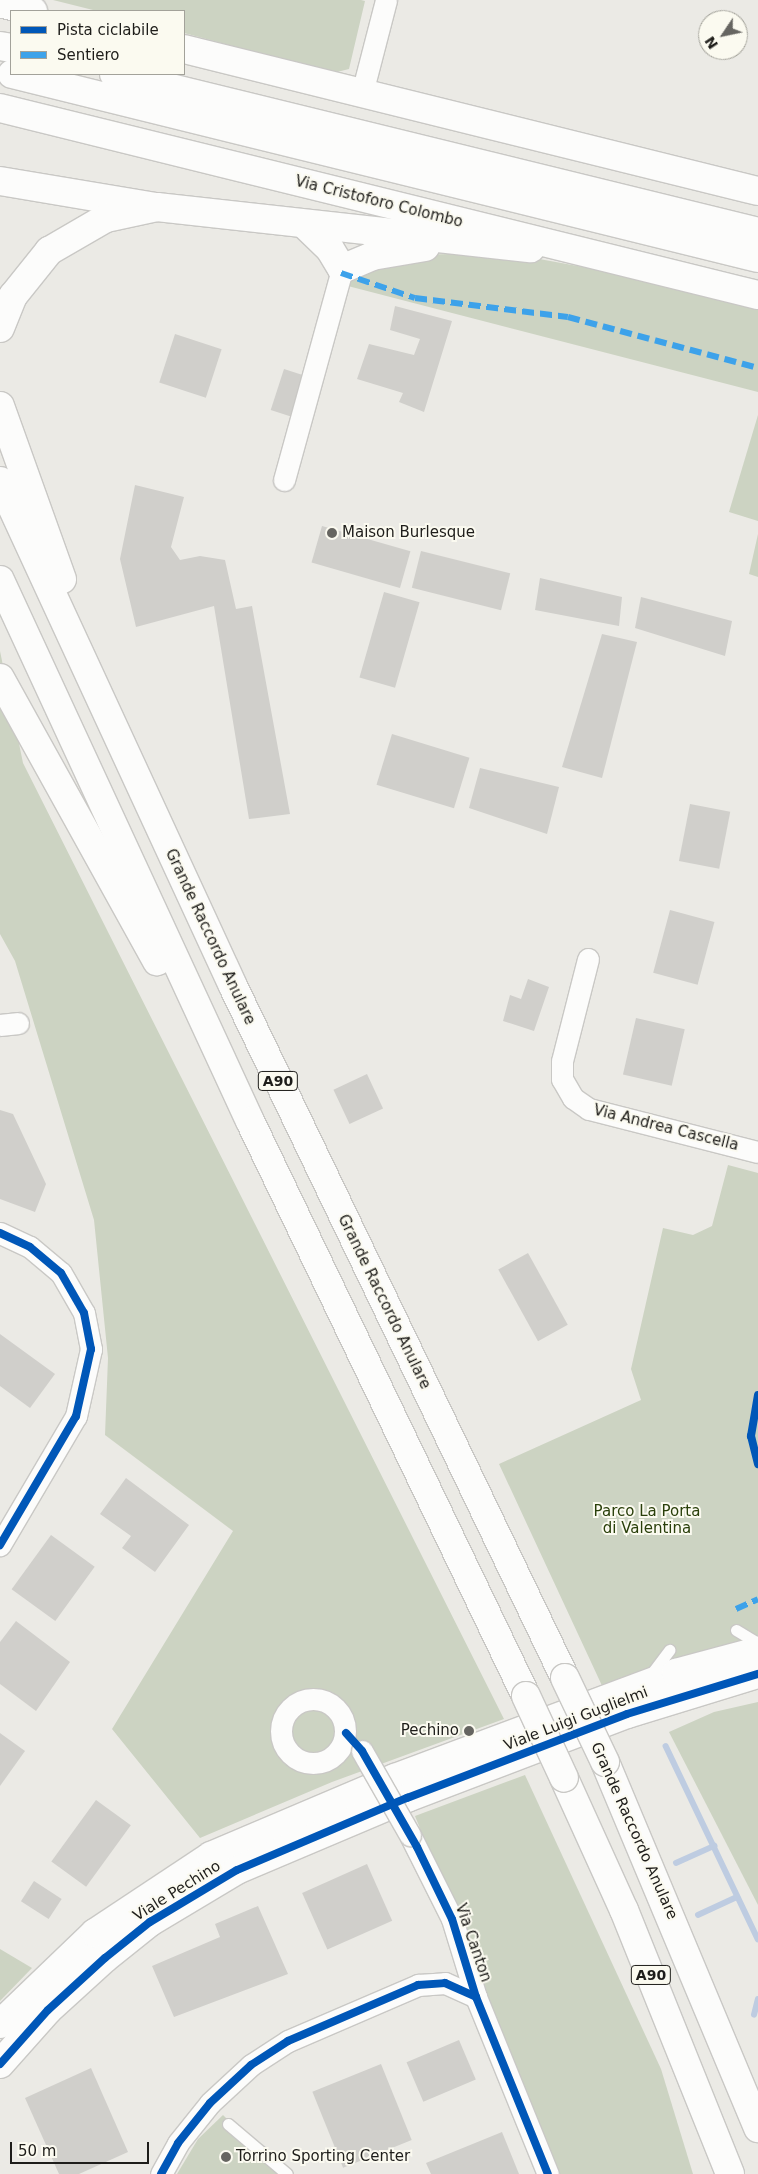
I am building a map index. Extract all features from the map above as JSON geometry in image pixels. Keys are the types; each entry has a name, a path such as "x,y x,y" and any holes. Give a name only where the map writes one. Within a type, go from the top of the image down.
{"main road":[{"path":"0,3 29,10"},
{"path":"185,49 758,191"},
{"path":"15,75 758,258"},
{"path":"118,75 758,232"},
{"name":"Via Cristoforo Colombo","path":"0,108 758,295"},
{"path":"580,148 641,146 758,172"},
{"path":"0,181 157,207 463,242 582,253"},
{"path":"0,328 24,279 55,247 106,218 157,207"},
{"path":"304,224 330,249 342,269 391,252 463,242"},
{"path":"0,406 59,571 87,670"},
{"name":"Grande Raccordo Anulare","path":"0,481 322,1174 605,1762 758,2128"},
{"name":"A90","path":"0,580 250,1121 564,1778 628,1919 730,2174"},
{"path":"0,678 177,1000 250,1121"},
{"name":"Viale Luigi Guglielmi","path":"401,1788 643,1686 758,1651"},
{"name":"Viale Luigi Guglielmi","path":"401,1788 627,1714 758,1674"},
{"name":"Viale Pechino","path":"0,2024 82,1944 171,1878 228,1848 401,1788"},
{"name":"Viale Pechino","path":"0,2064 82,1977 186,1898 237,1870 401,1788"}],"street":[{"path":"362,93 386,0"},
{"path":"284,480 342,269"},
{"name":"Via Andrea Cascella","path":"588,959 562,1061 562,1079 573,1098 589,1109 758,1152"},
{"path":"0,1233 30,1247 61,1273 84,1313 91,1349 76,1416 0,1545"},
{"name":"Via Canton","path":"346,1733 362,1751 410,1835 452,1919 476,1997 548,2174"},
{"path":"162,2174 178,2143 210,2103 251,2065 288,2041 418,1985 445,1983 476,1997"}],"lane":[{"path":"736,1630 758,1643"},
{"path":"643,1686 670,1650"},
{"path":"228,2124 288,2174"}],"green space":[{"path":"53,0 365,1 349,69 333,73 185,33 185,10 93,10"},
{"path":"501,252 594,269 758,309 758,392 344,285 362,269 422,255"},
{"path":"758,415 758,521 729,512"},
{"path":"758,534 758,577 749,574"},
{"path":"0,651 23,763 504,1719 332,1782 200,1838 112,1729 233,1531 105,1435 108,1358 94,1220 15,961 0,934"},
{"name":"Parco La Porta di Valentina","path":"728,1165 758,1173 758,1644 604,1690 499,1464 641,1400 631,1369 663,1228 693,1235 712,1226"},
{"path":"758,1702 758,1905 669,1732 714,1712"},
{"path":"525,1775 661,2069 693,2174 560,2174 415,1816"},
{"path":"0,1949 32,1968 0,2001"},
{"name":"Torrino Sporting Center","path":"223,2115 283,2174 177,2174 198,2139"}],"building":[{"path":"395,306 452,321 424,412 399,402 403,393 357,379 369,344 414,355 420,339 390,330"},
{"path":"175,334 222,349 206,398 159,383"},
{"path":"284,369 305,376 292,417 271,410"},
{"path":"135,485 184,497 171,547 180,560 200,556 225,560 236,609 252,606 290,814 249,819 214,606 136,627 120,559"},
{"path":"322,526 410,551 400,588 312,563"},
{"path":"421,551 510,573 501,610 412,588"},
{"path":"540,578 622,597 619,626 535,610"},
{"path":"384,592 420,602 395,688 359,678"},
{"path":"641,597 732,621 725,656 635,628"},
{"path":"602,634 637,642 602,778 562,767"},
{"path":"392,734 469,758 454,808 377,785"},
{"path":"480,768 559,787 547,834 469,808"},
{"path":"690,804 730,812 719,869 679,861"},
{"path":"670,910 714,922 698,985 653,973"},
{"path":"528,979 549,987 534,1031 503,1021 510,995 521,999"},
{"path":"636,1018 685,1029 672,1086 623,1075"},
{"path":"367,1074 383,1108 350,1124 333,1090"},
{"path":"0,1110 13,1114 46,1184 35,1212 0,1199"},
{"path":"528,1253 568,1325 538,1341 498,1269"},
{"path":"0,1334 55,1374 30,1408 0,1386"},
{"path":"126,1478 189,1525 155,1572 122,1548 131,1536 100,1514"},
{"path":"51,1535 95,1567 55,1621 12,1589"},
{"path":"16,1621 70,1662 36,1711 0,1684 0,1642"},
{"path":"0,1733 25,1751 0,1786"},
{"path":"96,1800 131,1825 86,1887 51,1861"},
{"path":"367,1864 392,1921 327,1950 302,1893"},
{"path":"34,1881 62,1899 49,1919 21,1901"},
{"path":"258,1906 288,1974 174,2017 152,1966 220,1937 215,1924"},
{"path":"459,2040 476,2080 423,2102 407,2062"},
{"path":"381,2064 412,2140 343,2168 312,2092"},
{"path":"91,2068 128,2152 79,2174 59,2174 25,2098"},
{"path":"502,2132 519,2174 431,2174 426,2163"}],"waterway":[{"path":"666,1746 758,1939"},
{"path":"676,1863 714,1846"},
{"path":"698,1915 737,1897"},
{"path":"754,2015 758,1999"}],"marked path":[{"path":"341,273 415,298 568,317 758,368"},
{"path":"736,1609 758,1599"}],"cycle path":[{"path":"0,1233 30,1247 61,1273 84,1313 91,1349 76,1416 0,1545"},
{"path":"758,1395 751,1436 758,1464"},
{"path":"0,2064 48,2010 105,1958 150,1922 237,1870 407,1798 627,1714 758,1674"},
{"path":"346,1733 362,1751 417,1847 452,1919 476,1997 548,2174"},
{"path":"161,2174 178,2143 210,2103 251,2065 288,2041 418,1985 445,1983 476,1997"}],"place":[{"name":"Maison Burlesque","path":"332,533"},
{"name":"Pechino","path":"469,1731"},
{"name":"Torrino Sporting Center","path":"226,2157"}]}
